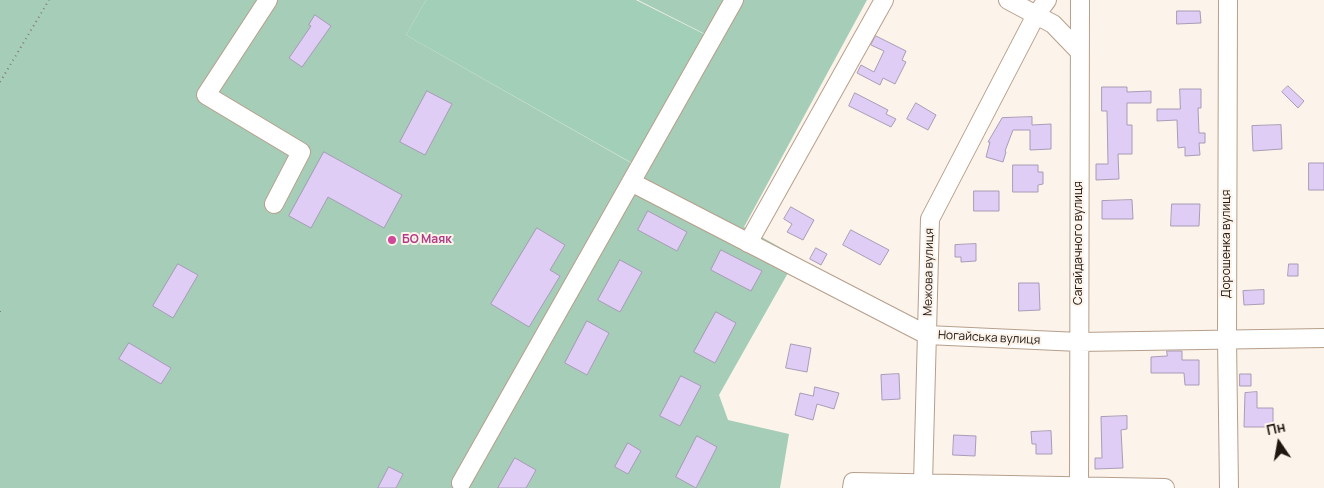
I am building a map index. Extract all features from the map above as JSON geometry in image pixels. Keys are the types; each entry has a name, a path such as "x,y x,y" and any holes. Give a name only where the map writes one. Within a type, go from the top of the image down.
{"street":[{"path":"268,0 206,95 301,152 274,204"},
{"path":"462,483 734,0"},
{"path":"748,243 884,0"},
{"path":"1008,0 1053,24 1079,51"},
{"name":"Межова вулиця","path":"923,483 930,219 1036,15 1047,0"},
{"name":"Сагайдачного вулиця","path":"1079,486 1080,0"},
{"name":"Дорошенка вулиця","path":"1228,0 1227,339 1229,488"},
{"name":"Ногайська вулиця","path":"631,182 927,336 1079,342 1324,338"},
{"path":"852,485 923,483 1165,488"}],"path":[{"path":"0,82 49,0"}],"green space":[{"name":"БО Маяк","path":"0,0 426,0 406,35 640,168 713,38 638,0 867,0 744,227 797,257 719,395 728,420 789,434 780,488 0,488"},
{"path":"426,0 636,0 712,38 639,167 406,35"}],"building":[{"path":"1177,11 1200,11 1201,23 1177,24"},
{"path":"315,15 331,26 302,67 289,58 311,26 309,25"},
{"path":"876,36 906,51 902,60 906,62 895,84 883,78 880,85 857,73 861,65 874,72 884,51 871,45"},
{"path":"1288,86 1304,101 1298,108 1282,92"},
{"path":"1102,87 1127,87 1127,92 1151,91 1151,103 1127,103 1127,125 1132,125 1132,154 1118,154 1119,179 1096,180 1096,164 1108,164 1107,111 1102,111"},
{"path":"1180,89 1201,89 1201,108 1198,108 1199,133 1205,133 1205,143 1199,143 1200,155 1185,156 1185,147 1178,148 1177,120 1157,121 1157,109 1180,109"},
{"path":"427,91 452,104 425,155 400,142"},
{"path":"855,93 888,110 886,114 896,119 891,127 849,106"},
{"path":"916,103 936,115 928,130 907,119"},
{"path":"1032,117 1032,125 1051,124 1051,149 1030,150 1030,130 1013,130 1003,162 986,157 990,142 988,142 1002,118"},
{"path":"1281,125 1282,149 1253,151 1252,126"},
{"path":"324,152 402,195 384,228 328,197 311,228 289,216"},
{"path":"1309,163 1324,163 1324,190 1309,190"},
{"path":"1013,165 1038,165 1038,172 1043,172 1043,184 1038,185 1038,192 1013,192"},
{"path":"974,191 999,191 999,211 974,211"},
{"path":"1132,200 1133,219 1102,219 1102,201"},
{"path":"1172,204 1200,204 1199,226 1171,226"},
{"path":"791,207 814,220 803,240 787,232 792,224 784,219"},
{"path":"648,211 687,232 677,251 638,230"},
{"path":"537,228 565,245 550,270 560,276 529,327 491,304"},
{"path":"851,230 889,250 880,265 843,245"},
{"path":"976,244 976,261 961,262 961,257 955,257 955,245"},
{"path":"816,248 827,254 821,265 810,259"},
{"path":"721,250 762,271 751,291 711,270"},
{"path":"620,260 642,272 620,312 598,300"},
{"path":"178,264 198,275 173,318 153,306"},
{"path":"1289,264 1298,264 1298,276 1288,276"},
{"path":"1019,283 1039,283 1040,310 1019,311"},
{"path":"1264,290 1264,304 1244,305 1243,291"},
{"path":"716,312 736,323 715,363 694,352"},
{"path":"587,321 609,333 587,375 565,363"},
{"path":"129,343 171,368 161,384 119,359"},
{"path":"791,344 811,348 807,372 786,368"},
{"path":"1167,351 1182,351 1182,360 1199,360 1199,385 1185,385 1184,373 1151,373 1151,357 1167,356"},
{"path":"899,374 900,399 882,400 881,375"},
{"path":"1240,374 1251,374 1251,386 1240,386"},
{"path":"681,376 701,386 680,426 660,416"},
{"path":"815,387 839,393 834,409 817,404 813,420 795,415 800,393 813,396"},
{"path":"1257,392 1257,408 1273,408 1273,427 1244,427 1245,393"},
{"path":"1127,416 1127,429 1121,430 1123,468 1095,469 1095,458 1102,458 1101,417"},
{"path":"1051,431 1052,454 1036,454 1036,444 1032,444 1031,432"},
{"path":"954,435 976,436 975,456 953,455"},
{"path":"697,436 717,447 696,488 676,477"},
{"path":"628,443 641,451 628,474 615,467"},
{"path":"515,458 536,470 526,488 498,488"},
{"path":"389,467 403,474 396,488 378,488"}],"place":[{"name":"БО Маяк","path":"392,240"}]}
